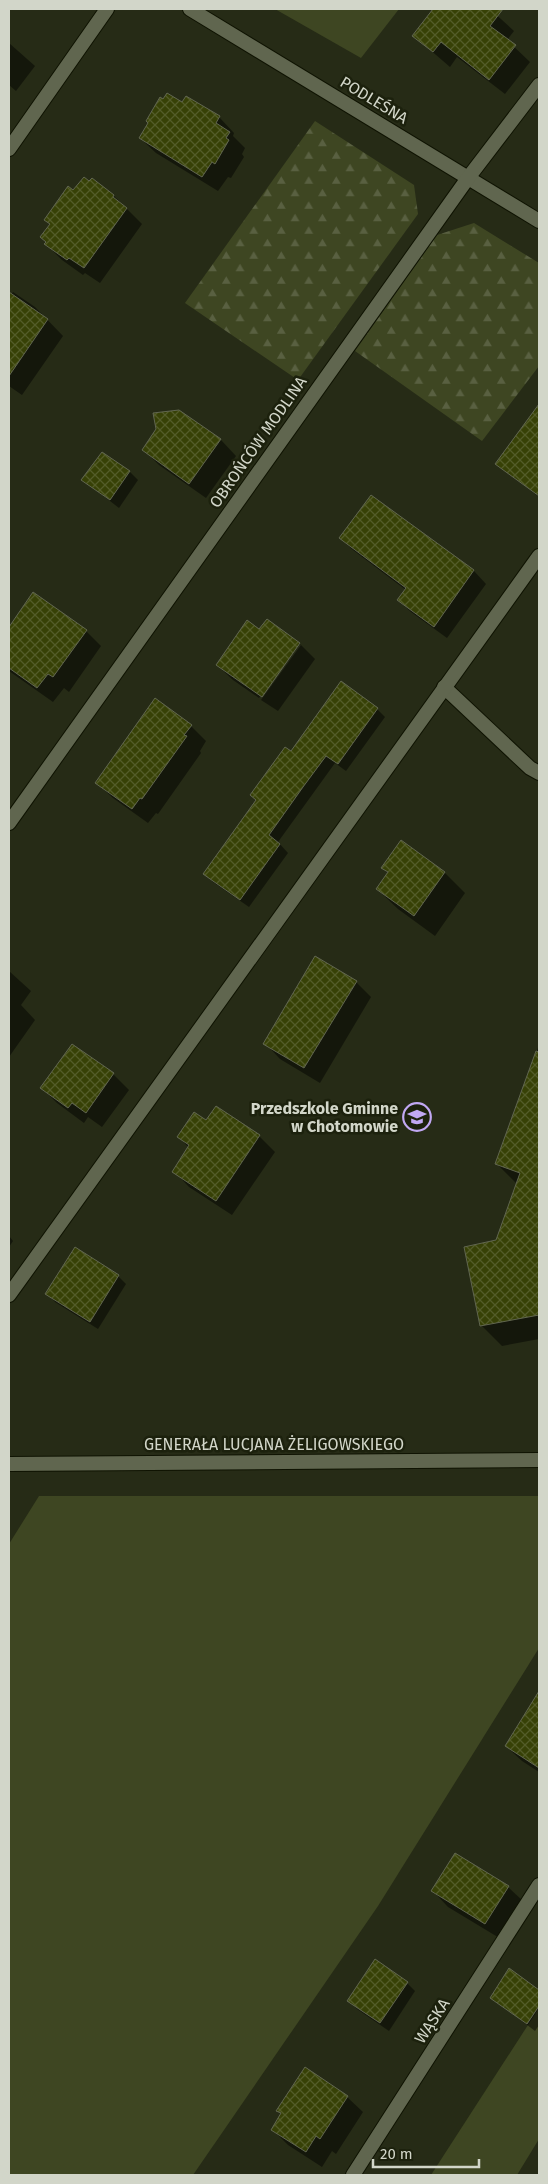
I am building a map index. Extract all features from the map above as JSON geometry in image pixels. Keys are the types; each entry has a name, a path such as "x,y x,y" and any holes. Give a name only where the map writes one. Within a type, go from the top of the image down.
{"street":[{"path":"9,149 107,9"},
{"name":"PODLEŚNA","path":"190,9 539,221"},
{"name":"OBROŃCÓW MODLINA","path":"9,823 468,178 539,85"},
{"path":"9,1295 539,556"},
{"path":"444,687 530,768 539,774"},
{"name":"GENERAŁA LUCJANA ŻELIGOWSKIEGO","path":"9,1464 539,1460"},
{"name":"WĄSKA","path":"354,2175 539,1885"}],"green space":[{"path":"275,9 399,9 361,58"},
{"path":"315,121 414,185 418,214 298,380 185,303"},
{"path":"474,223 539,263 539,366 482,441 355,351 437,235"},
{"path":"39,1496 539,1496 539,1648 378,1906 193,2175 9,2175 9,1544"},
{"path":"539,2008 539,2139 517,2175 431,2175"}],"building":[{"path":"433,9 503,9 490,26 516,45 489,80 441,42 433,52 412,36"},
{"path":"167,93 182,102 186,96 220,116 216,123 230,132 226,138 229,140 215,164 212,162 202,177 139,138 148,123 146,121 160,97 163,99"},
{"path":"84,177 89,181 92,178 127,208 84,268 69,258 67,260 44,244 46,242 40,237 50,224 44,220 68,186 73,190"},
{"path":"9,292 48,319 9,376"},
{"path":"539,404 539,496 495,464"},
{"path":"179,410 221,439 189,484 142,450 156,429 153,413"},
{"path":"102,452 130,471 110,500 81,480"},
{"path":"371,495 474,570 434,627 397,600 406,588 339,538"},
{"path":"33,592 87,630 53,677 48,674 37,688 9,668 9,627"},
{"path":"267,619 300,643 262,697 216,665 247,620 259,629"},
{"path":"341,681 378,708 338,764 326,756 303,787 269,835 280,844 240,900 203,874 256,800 250,795 285,747 291,751"},
{"path":"155,698 192,725 184,735 187,736 142,799 140,798 132,809 95,783"},
{"path":"401,840 445,872 414,916 376,889 388,872 381,868"},
{"path":"315,956 357,981 304,1068 263,1044"},
{"path":"72,1044 114,1073 86,1113 72,1103 68,1108 40,1088"},
{"path":"536,1051 539,1052 539,1315 480,1326 464,1247 496,1240 520,1173 495,1164"},
{"path":"216,1106 260,1135 216,1201 172,1172 189,1145 177,1137 194,1112 206,1120"},
{"path":"75,1247 119,1275 90,1322 45,1294"},
{"path":"539,1691 539,1768 505,1746"},
{"path":"455,1853 509,1886 485,1924 431,1891"},
{"path":"375,1959 408,1982 380,2023 347,2001"},
{"path":"509,1968 539,1990 539,2006 527,2024 490,1998"},
{"path":"305,2067 348,2096 320,2139 316,2136 306,2152 271,2130 281,2113 276,2111"}],"place":[{"name":"Przedszkole Gminne w Chotomowie","path":"417,1117"}]}
